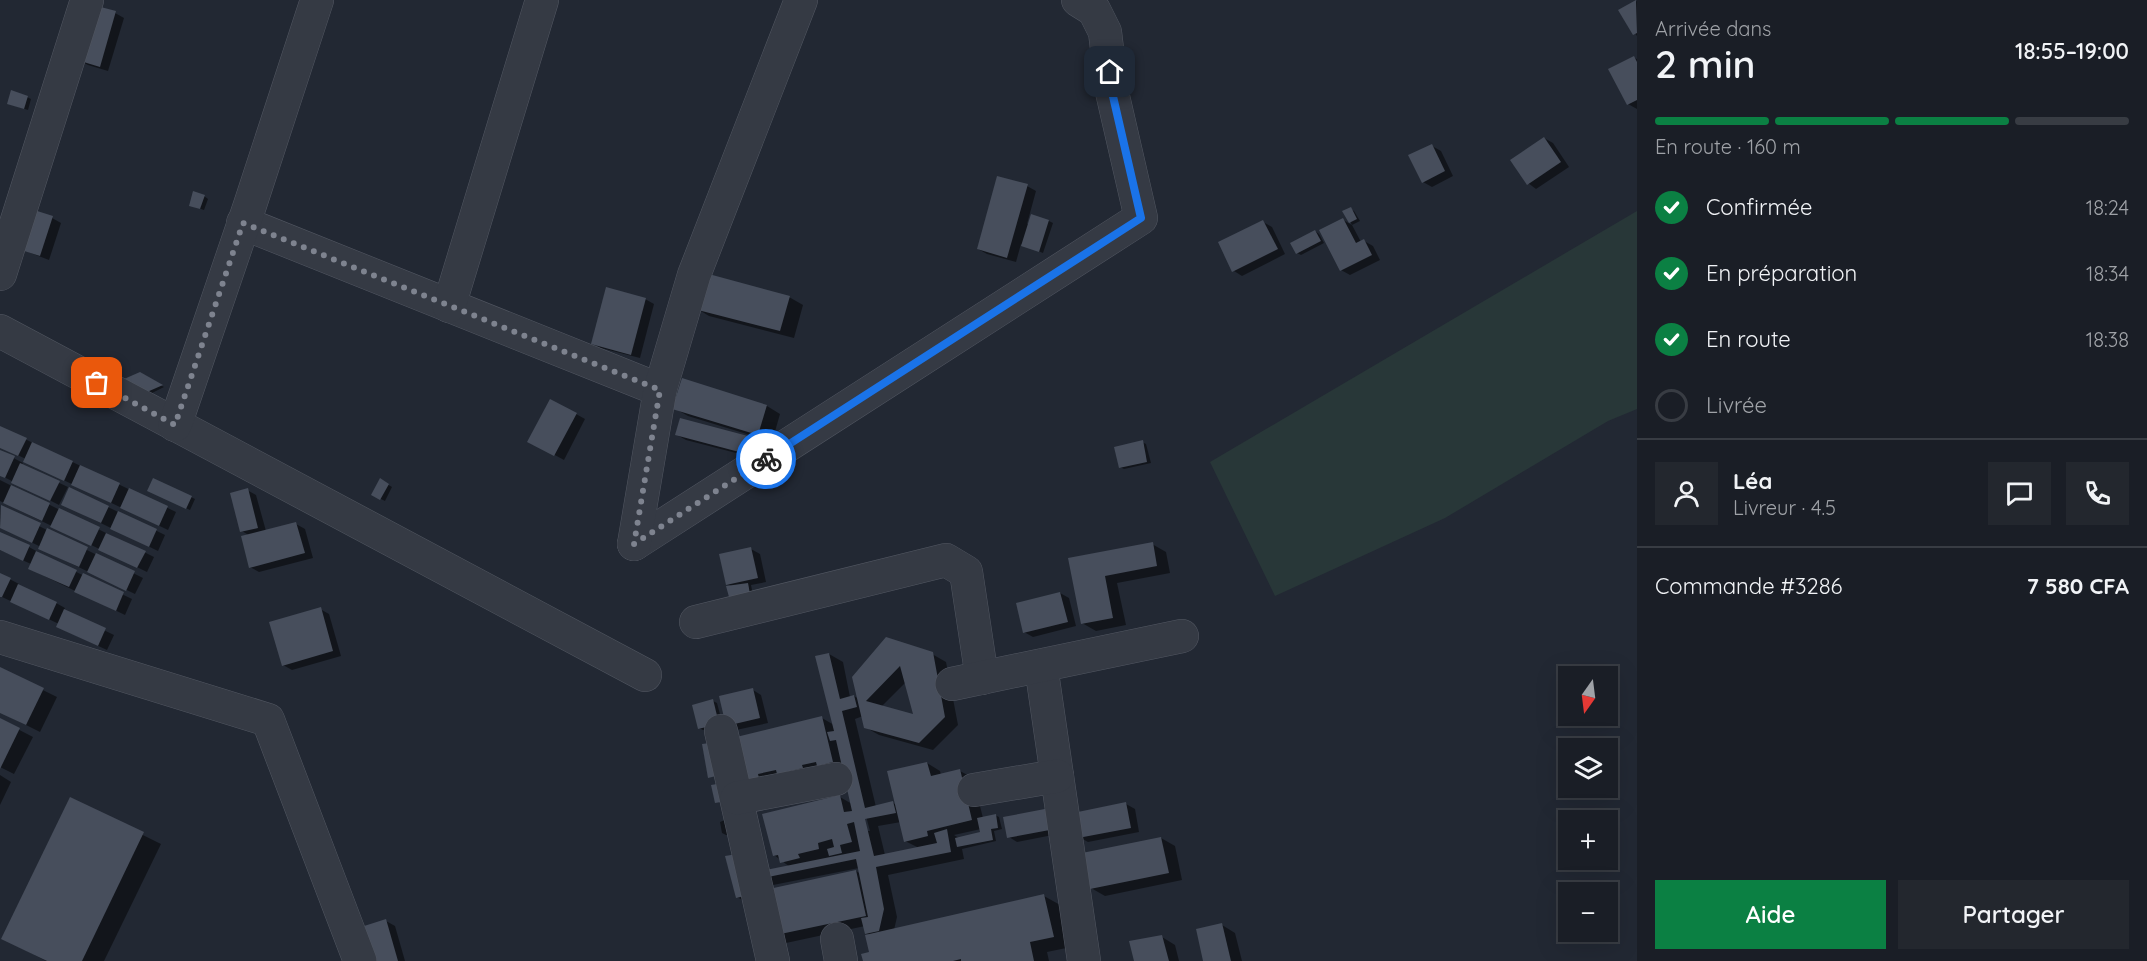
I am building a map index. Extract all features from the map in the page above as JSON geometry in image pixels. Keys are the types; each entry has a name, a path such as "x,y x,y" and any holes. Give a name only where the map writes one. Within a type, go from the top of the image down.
{"street":[{"path":"0,274 87,0"},
{"path":"175,425 317,0"},
{"path":"449,306 542,0"},
{"path":"801,0 694,275 660,390 634,544 1141,218 1112,92 1105,32 1094,10 1078,0"},
{"path":"243,223 660,390"},
{"path":"0,331 645,675"},
{"path":"696,622 946,560 966,572 967,681 1182,636"},
{"path":"0,637 268,720 360,961"},
{"path":"1041,666 1084,961"},
{"path":"721,731 737,798 755,835 773,961"},
{"path":"974,790 1057,776"},
{"path":"737,798 836,779"}],"shaded area":[{"path":"1637,211 1637,409 1608,421 1445,518 1275,596 1210,462"}],"building":[{"path":"1636,0 1637,33 1633,35 1618,10"},
{"path":"93,5 116,11 100,67 77,60"},
{"path":"1634,56 1637,62 1637,100 1627,105 1608,69"},
{"path":"11,90 28,96 24,109 7,104"},
{"path":"1544,137 1561,162 1527,185 1510,160"},
{"path":"1432,144 1445,171 1422,183 1408,155"},
{"path":"997,176 1028,184 1007,258 977,249"},
{"path":"193,191 205,195 200,209 189,206"},
{"path":"1351,207 1357,219 1349,223 1342,211"},
{"path":"34,210 53,216 40,256 21,250"},
{"path":"1031,214 1049,220 1039,252 1021,246"},
{"path":"1343,218 1356,243 1364,239 1372,255 1340,271 1319,230"},
{"path":"1263,220 1278,249 1232,272 1218,242"},
{"path":"1315,230 1321,241 1296,254 1290,243"},
{"path":"705,273 790,296 780,331 694,309"},
{"path":"606,287 646,298 631,355 591,344"},
{"path":"140,372 163,385 147,392 124,379"},
{"path":"682,378 767,405 758,435 672,409"},
{"path":"550,399 577,413 554,456 527,442"},
{"path":"680,418 763,440 758,457 675,435"},
{"path":"0,426 27,438 18,456 0,448"},
{"path":"1143,440 1147,462 1119,468 1114,447"},
{"path":"32,442 73,461 64,481 23,462"},
{"path":"0,450 15,456 5,478 0,476"},
{"path":"20,463 60,481 50,501 11,483"},
{"path":"80,465 120,483 111,503 71,485"},
{"path":"153,478 192,496 186,509 147,491"},
{"path":"380,478 389,484 380,500 371,495"},
{"path":"11,485 50,503 42,521 3,503"},
{"path":"69,487 109,506 101,523 61,505"},
{"path":"129,488 168,506 159,526 120,508"},
{"path":"248,488 258,528 240,532 230,493"},
{"path":"1,505 41,523 32,543 0,528"},
{"path":"59,508 100,527 91,546 50,527"},
{"path":"118,511 157,529 149,547 110,529"},
{"path":"296,522 305,553 249,568 241,536"},
{"path":"47,528 88,547 79,567 38,549"},
{"path":"0,532 30,545 23,561 0,550"},
{"path":"106,533 146,551 137,568 98,550"},
{"path":"1153,542 1157,566 1105,576 1113,618 1081,624 1068,558"},
{"path":"751,547 758,578 726,585 719,554"},
{"path":"36,551 77,570 69,587 28,569"},
{"path":"96,553 135,571 126,591 87,572"},
{"path":"0,573 11,578 2,597 0,597"},
{"path":"83,573 124,592 116,611 74,592"},
{"path":"748,583 750,594 729,597 726,586"},
{"path":"18,584 57,602 49,620 10,602"},
{"path":"1060,592 1068,622 1023,633 1016,603"},
{"path":"321,607 333,651 282,666 269,622"},
{"path":"64,609 106,628 98,646 56,627"},
{"path":"886,637 933,652 945,717 919,743 864,728 852,677","holes":["900,666 913,714 866,701"]},
{"path":"829,653 840,699 854,695 857,707 842,711 865,808 893,801 896,813 865,819 874,856 937,843 934,833 947,829 951,852 876,867 884,909 879,931 865,934 861,918 868,917 856,859 758,879 756,872 860,851 854,822 847,824 852,842 840,845 842,853 829,856 827,849 834,847 832,839 818,843 819,849 798,854 800,858 780,863 778,855 773,856 762,814 840,795 844,812 852,811 836,740 830,741 827,732 834,731 815,656"},
{"path":"0,667 44,688 26,725 0,713"},
{"path":"753,688 760,718 726,726 719,696"},
{"path":"713,699 719,724 698,729 692,705"},
{"path":"822,716 833,762 817,766 816,762 802,765 803,768 777,774 776,770 758,774 759,778 735,783 724,740"},
{"path":"0,718 20,728 0,769"},
{"path":"710,743 716,776 708,778 702,744"},
{"path":"927,762 931,776 960,769 972,820 927,831 928,836 904,842 887,771"},
{"path":"717,784 721,802 715,803 711,785"},
{"path":"70,797 144,832 82,961 47,961 1,939"},
{"path":"1126,802 1131,828 1078,838 1073,813"},
{"path":"1050,808 1055,829 1007,838 1003,817"},
{"path":"996,814 998,828 991,829 993,840 957,847 955,838 980,832 977,818"},
{"path":"1161,837 1169,873 1090,889 1082,853"},
{"path":"743,853 754,894 736,898 725,856"},
{"path":"856,870 866,916 771,936 760,891"},
{"path":"1044,894 1054,937 1030,942 1034,961 961,961 961,959 953,961 863,961 861,954 869,952 865,935"},
{"path":"386,919 398,961 371,961 361,927"},
{"path":"1222,923 1231,961 1203,961 1196,929"},
{"path":"1162,935 1169,961 1134,961 1129,941"}],"way so far":[{"path":"97,383 175,425 243,223 660,390 634,544 766,459"}],"route":[{"path":"766,459 1141,218 1112,92 1110,72"}]}
